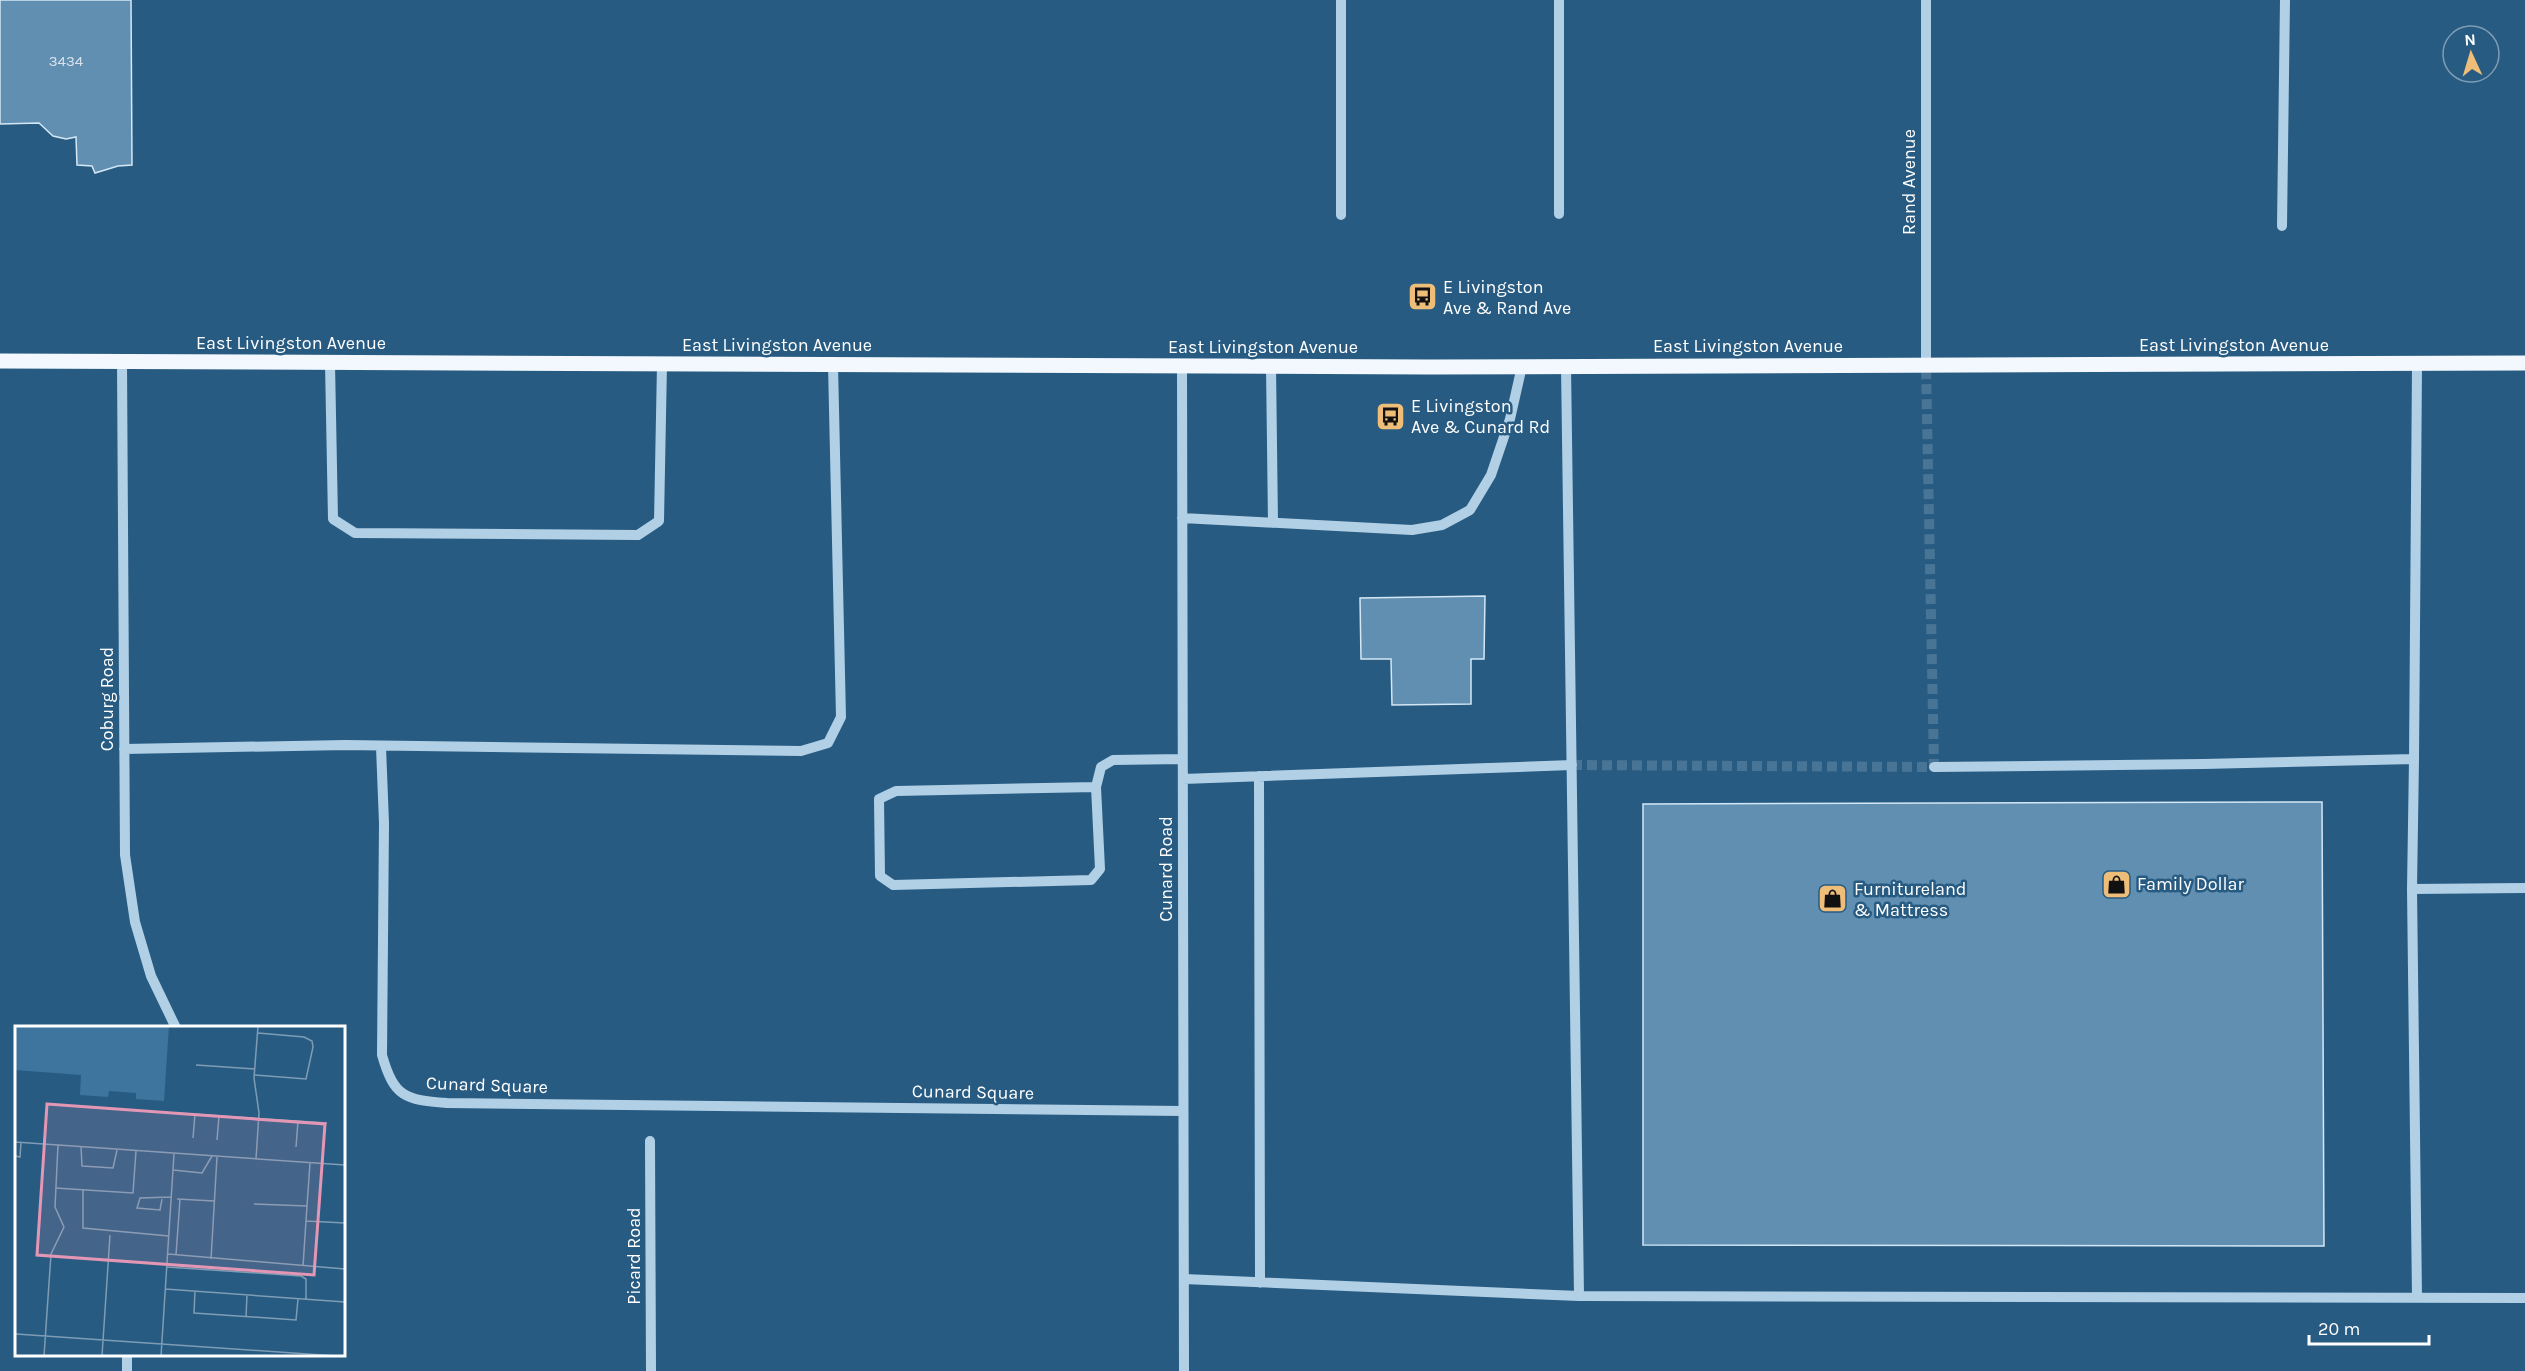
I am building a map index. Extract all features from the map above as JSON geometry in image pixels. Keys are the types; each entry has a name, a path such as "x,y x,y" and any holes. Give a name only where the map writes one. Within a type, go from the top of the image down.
{"main road":[{"name":"East Livingston Avenue","path":"0,361 1182,366 2525,363"}],"street":[{"path":"1341,0 1341,215"},
{"path":"1559,0 1559,214"},
{"name":"Rand Avenue","path":"1926,0 1926,365"},
{"path":"2282,226 2285,0"},
{"name":"Coburg Road","path":"122,362 125,855 135,922 151,976 175,1026"},
{"path":"330,363 333,519 355,532 638,535 659,520 662,364"},
{"path":"2417,364 2412,889 2417,1298"},
{"path":"124,749 313,745 801,751 828,743 841,717 833,365"},
{"name":"Cunard Road","path":"1182,366 1184,1371"},
{"path":"1271,366 1273,523"},
{"path":"1182,518 1412,530 1442,525 1470,510 1491,475 1510,419 1522,366"},
{"path":"1566,366 1579,1296"},
{"name":"Cunard Square","path":"381,747 384,822 382,1055 389,1080 401,1093 420,1101 447,1103 1184,1111"},
{"path":"1096,787 896,791 879,799 880,876 893,885 1091,880 1100,869 1096,787 1101,767 1113,760 1182,759"},
{"path":"1934,767 2414,759"},
{"path":"1183,779 1572,765"},
{"path":"1258,776 1260,1283"},
{"path":"2412,889 2525,888"},
{"name":"Picard Road","path":"650,1141 651,1371"},
{"path":"1184,1279 1579,1296 2525,1298"}],"building":[{"path":"0,0 131,0 132,165 118,166 95,173 92,166 77,165 76,137 66,139 53,136 39,123 0,124"},
{"path":"1485,596 1484,659 1471,659 1471,704 1392,705 1391,659 1361,659 1360,598"},
{"path":"2322,802 2324,1246 1643,1245 1643,804"}],"tunnel":[{"path":"1572,765 1934,767 1926,365"}],"place":[{"name":"E Livingston Ave & Rand Ave","path":"1422,297"},
{"name":"E Livingston Ave & Cunard Rd","path":"1390,416"},
{"name":"Family Dollar","path":"2116,884"},
{"name":"Furnitureland & Mattress","path":"1833,899"}]}
